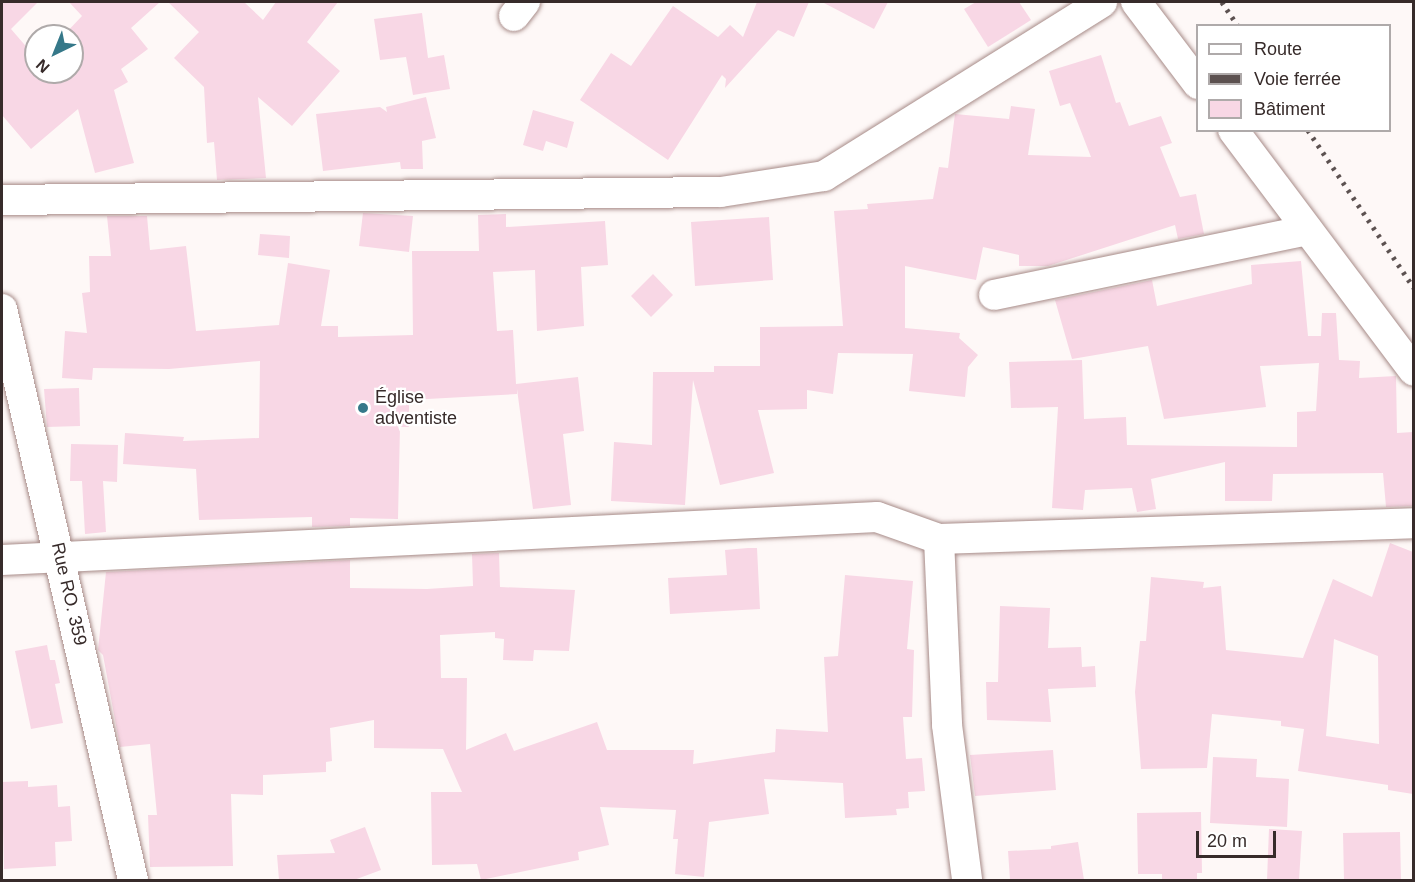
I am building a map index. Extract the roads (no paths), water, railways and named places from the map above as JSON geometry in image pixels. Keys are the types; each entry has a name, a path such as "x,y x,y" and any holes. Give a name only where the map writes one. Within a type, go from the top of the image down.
{"street":[{"path":"2,200 721,192 824,176 1102,2"},
{"path":"1136,2 1196,83"},
{"path":"1234,132 1413,371"},
{"path":"994,295 1307,230"},
{"name":"Rue RO. 359","path":"2,309 62,559 133,880"},
{"path":"2,560 62,559 877,517 939,539 1413,523"},
{"path":"939,539 946,725 967,880"}],"railway":[{"path":"1222,2 1237,24"},
{"path":"1309,132 1414,288"}],"place":[{"name":"Église adventiste","path":"363,408"}]}
